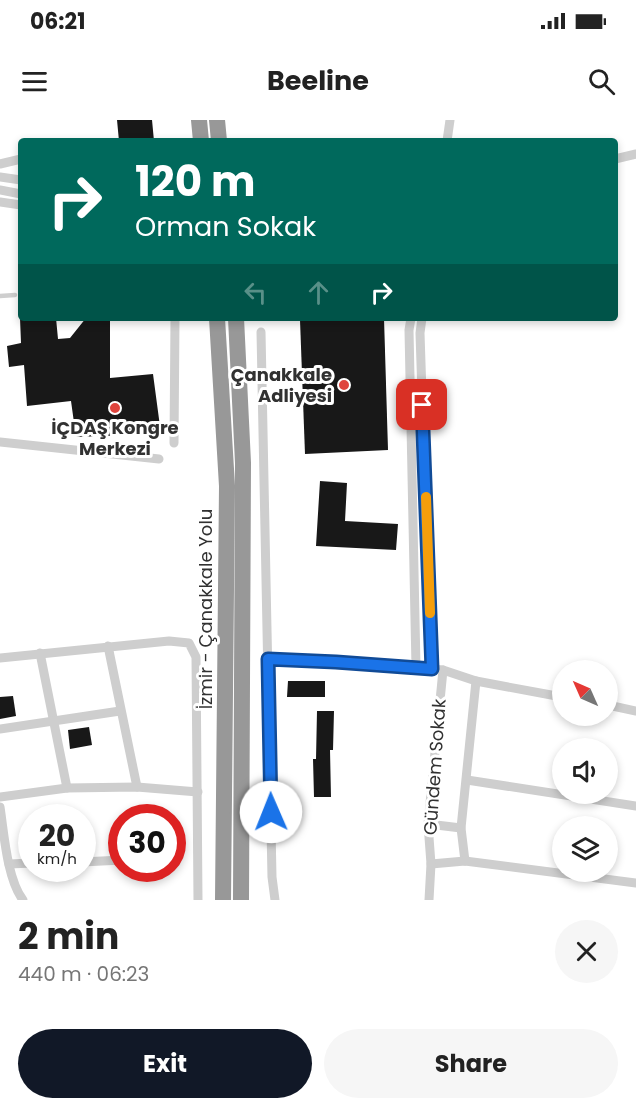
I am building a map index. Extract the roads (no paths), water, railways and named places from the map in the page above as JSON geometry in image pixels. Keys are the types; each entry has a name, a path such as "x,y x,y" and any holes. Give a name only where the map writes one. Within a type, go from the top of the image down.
{"highway":[{"path":"199,120 201,138"},
{"path":"217,120 219,138"},
{"name":"İzmir - Çanakkale Yolu","path":"217,321 226,486 222,900"},
{"name":"İzmir - Çanakkale Yolu","path":"236,321 243,463 240,900"}],"street":[{"path":"447,138 450,120"},
{"path":"618,158 636,154"},
{"path":"0,164 18,160"},
{"path":"0,177 18,180"},
{"path":"0,190 18,193"},
{"path":"0,202 18,205"},
{"path":"174,443 175,321"},
{"path":"410,321 416,668"},
{"path":"422,321 420,333 432,669"},
{"path":"261,332 275,900"},
{"path":"0,442 159,459"},
{"path":"0,658 169,641 189,644 196,657 198,900"},
{"path":"108,646 137,787"},
{"path":"40,653 67,788"},
{"path":"268,659 443,670 476,681 552,695"},
{"name":"Gündem Sokak","path":"429,900 428,824 443,670"},
{"path":"465,861 461,828 476,681"},
{"path":"618,707 636,711"},
{"path":"0,729 120,711"},
{"path":"467,780 636,806"},
{"path":"0,797 67,788 137,787 198,792"},
{"path":"0,807 9,864 23,900"},
{"path":"428,824 461,828"},
{"path":"430,864 465,861 636,883"},
{"path":"9,864 18,864"}],"lane":[{"path":"0,296 15,295"}],"place":[{"name":"Çanakkale Adliyesi","path":"344,385"},
{"name":"İÇDAŞ Kongre Merkezi","path":"115,408"}]}
